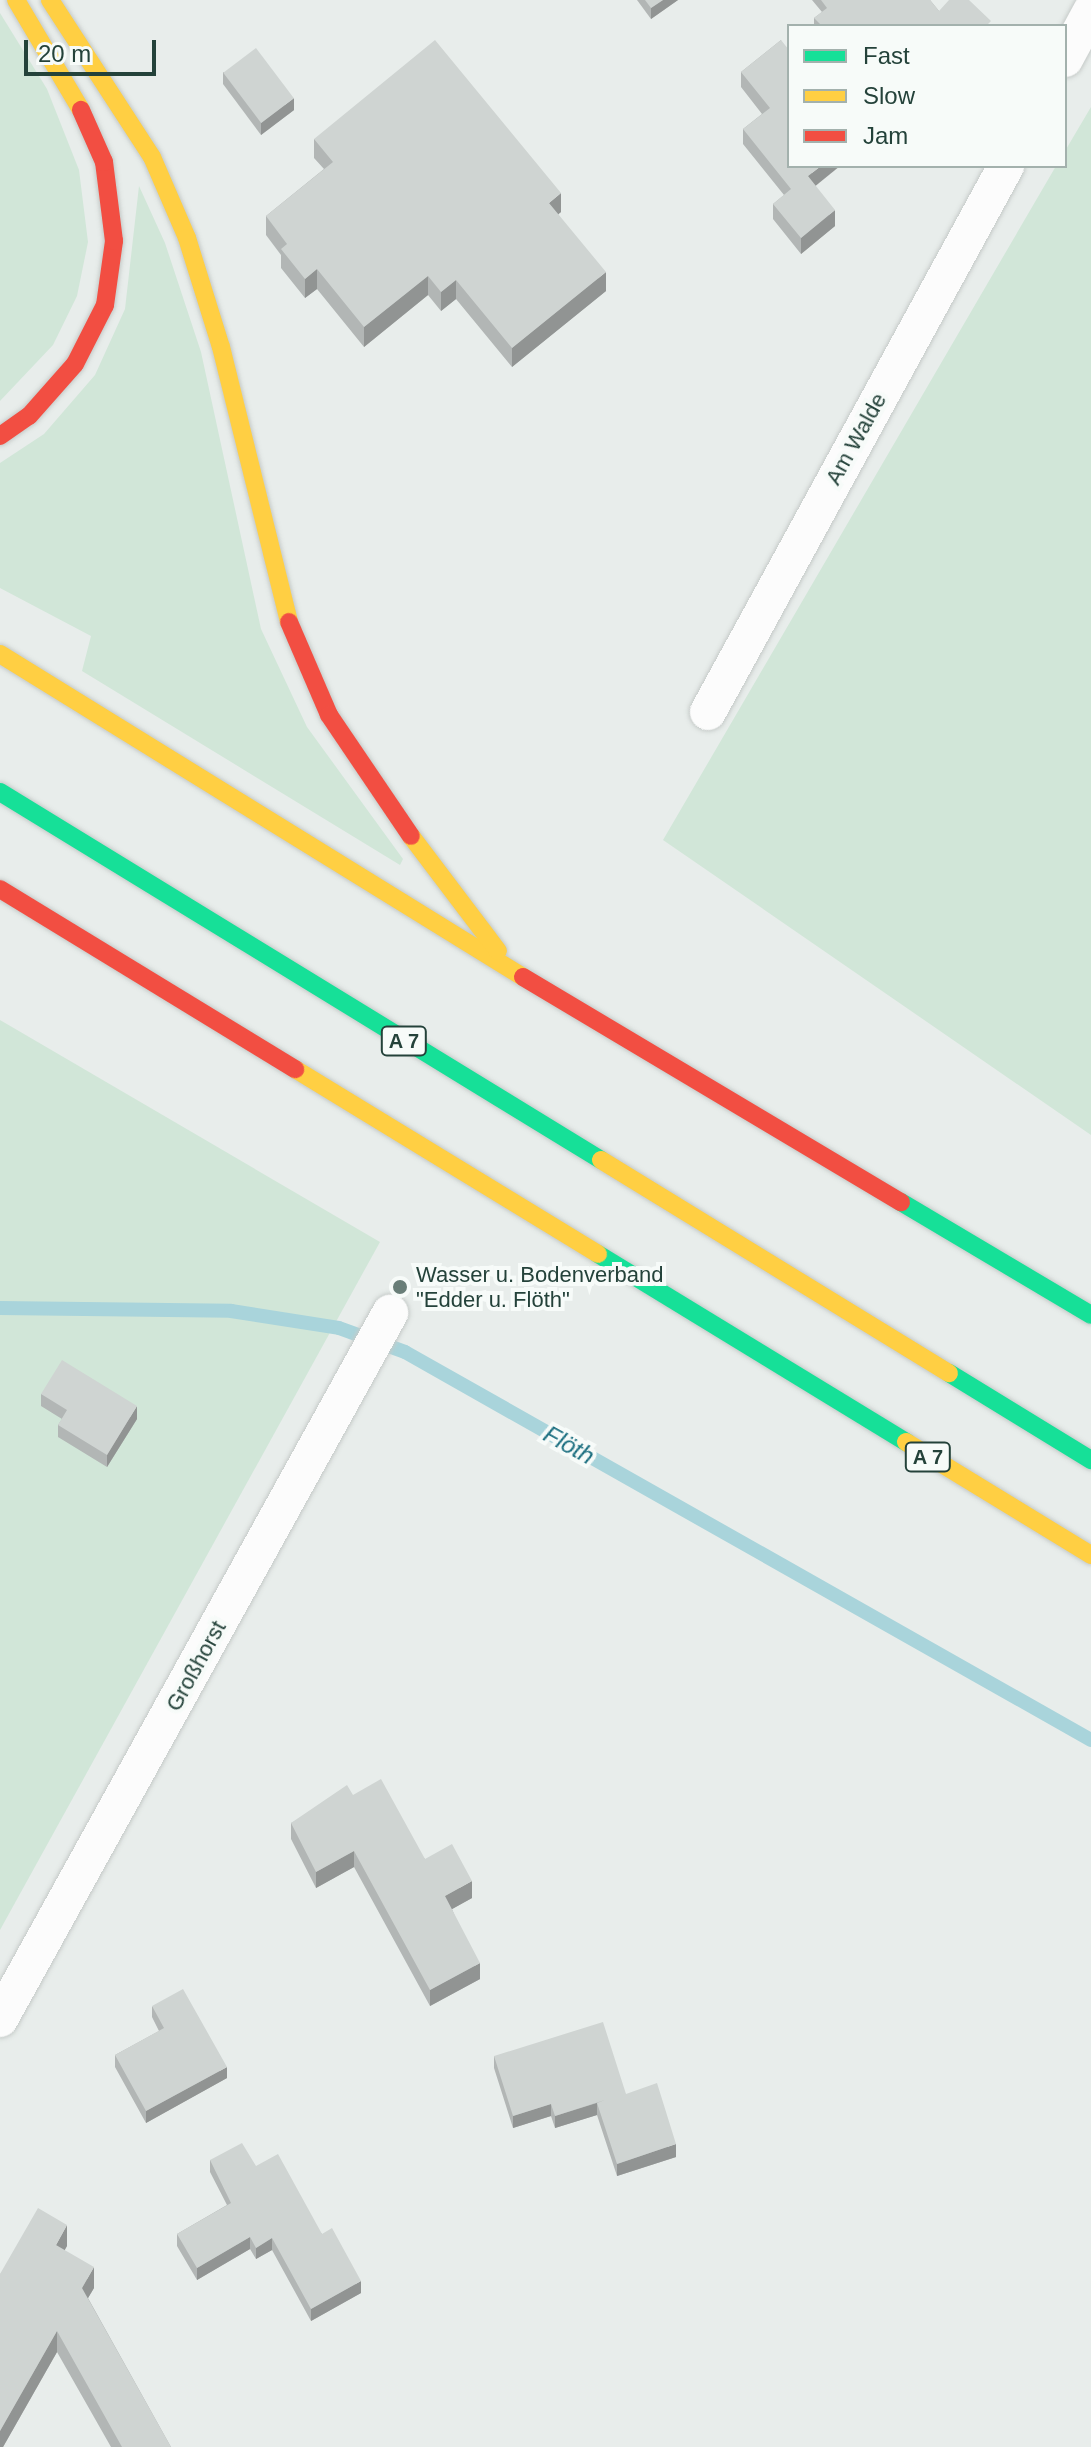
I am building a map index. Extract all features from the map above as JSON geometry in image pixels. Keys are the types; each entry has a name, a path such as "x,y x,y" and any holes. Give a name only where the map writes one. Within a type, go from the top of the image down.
{"highway":[{"path":"0,436 29,416 75,364 105,305 114,241 104,162 67,80 16,0"},
{"path":"50,0 152,157 187,238 221,347 287,616 329,715 380,795 514,972"},
{"path":"0,654 514,972 1091,1315"},
{"name":"A 7","path":"0,792 1091,1460"},
{"name":"A 7","path":"0,889 1091,1555"}],"street":[{"path":"1067,55 1091,11"},
{"name":"Am Walde","path":"708,712 1005,168"},
{"name":"Großhorst","path":"0,2019 388,1317"}],"green space":[{"path":"0,13 47,89 79,170 88,242 77,296 53,345 0,401"},
{"path":"1091,107 1091,1135 663,840 1055,168 1067,168 1067,148"},
{"path":"139,186 165,243 201,352 261,629 307,727 403,859 400,865 82,671 91,636 0,588 0,463 44,434 95,375 125,309"},
{"path":"0,1020 380,1242 0,1930"}],"building":[{"path":"645,0 663,0 651,8"},
{"path":"821,0 930,0 939,11 949,0 969,0 991,21 988,24 820,24 814,18 827,8"},
{"path":"435,40 561,193 549,203 606,272 512,348 456,280 441,292 428,276 364,327 317,269 305,279 281,249 287,244 266,216 333,162 314,139"},
{"path":"781,40 787,48 787,168 818,168 808,176 835,210 801,238 773,204 791,189 743,129 770,108 741,72"},
{"path":"256,48 294,98 261,123 223,73"},
{"path":"62,1360 137,1406 107,1455 58,1425 67,1410 41,1394"},
{"path":"381,1779 425,1859 452,1844 472,1881 445,1896 480,1963 430,1990 354,1851 316,1872 291,1823 347,1785 353,1795"},
{"path":"183,1989 227,2067 146,2111 115,2055 164,2028 152,2006"},
{"path":"603,2022 626,2094 657,2083 676,2144 617,2164 597,2103 605,2100 555,2116 551,2104 513,2116 494,2056"},
{"path":"242,2143 256,2166 278,2154 322,2234 332,2228 361,2281 311,2309 272,2238 256,2248 250,2237 197,2268 177,2234 231,2203 210,2160"},
{"path":"38,2208 67,2225 56,2245 94,2267 82,2288 171,2447 122,2447 57,2331 0,2431 0,2274"}],"waterway":[{"name":"Flöth","path":"0,1308 231,1311 339,1328 405,1352 1091,1740"}],"traffic: fast":[{"path":"0,792 601,1160"},
{"path":"901,1202 1091,1315"},
{"path":"598,1254 906,1442"},
{"path":"949,1373 1091,1460"}],"traffic: slow":[{"path":"16,0 81,110"},
{"path":"50,0 152,157 187,238 221,347 289,622"},
{"path":"0,654 523,977"},
{"path":"411,836 498,951"},
{"path":"295,1069 598,1254"},
{"path":"601,1160 949,1373"},
{"path":"906,1442 1091,1555"}],"traffic: jam":[{"path":"0,436 29,416 75,364 105,305 114,241 104,162 81,110"},
{"path":"289,622 329,715 411,836"},
{"path":"0,889 295,1069"},
{"path":"523,977 901,1202"}],"place":[{"name":"Wasser u. Bodenverband \"Edder u. Flöth\"","path":"400,1287"}]}
